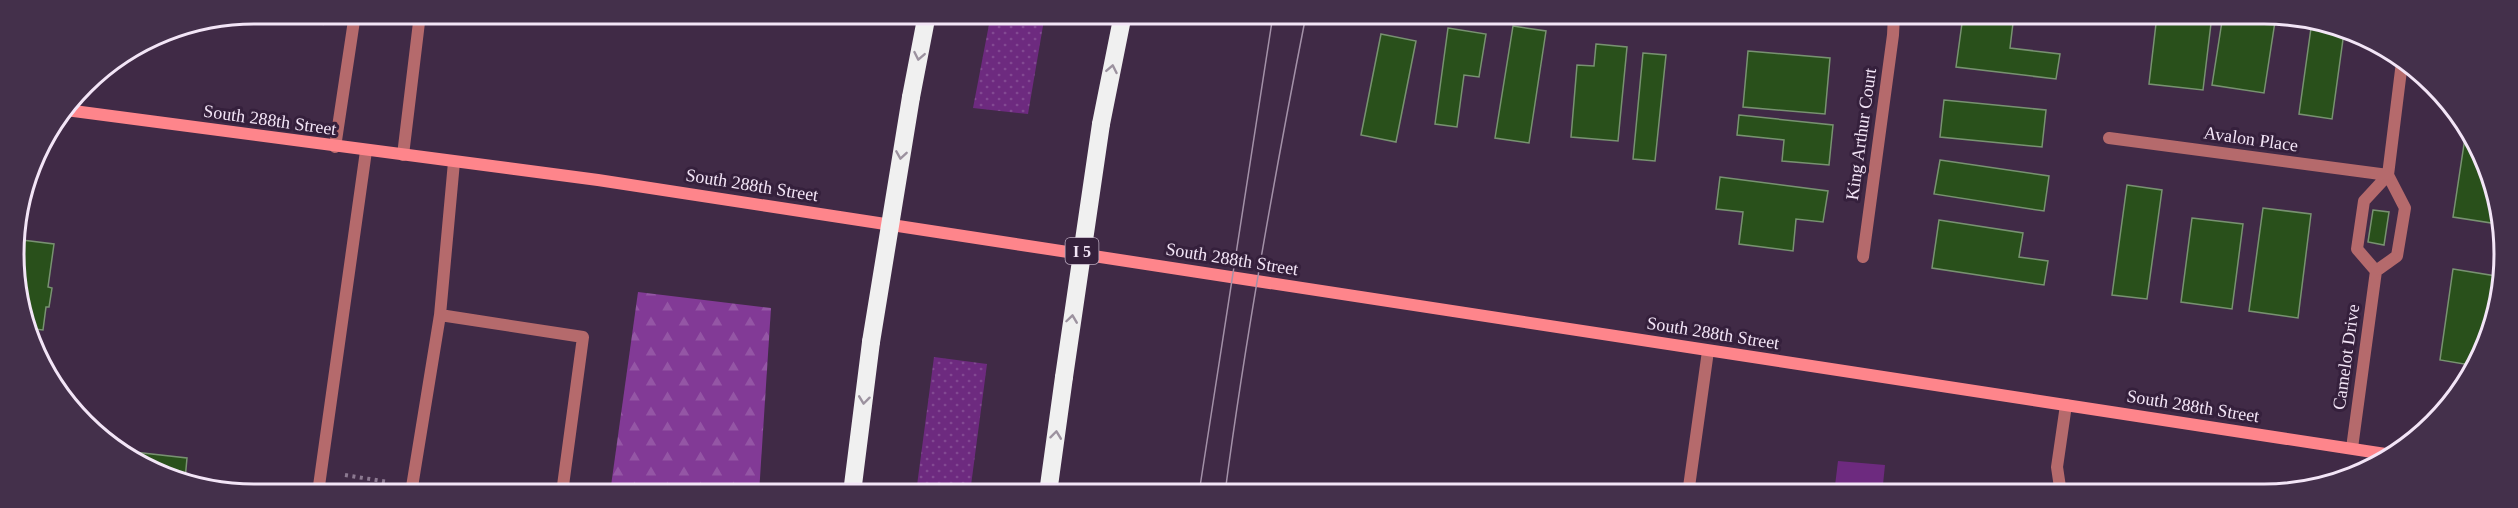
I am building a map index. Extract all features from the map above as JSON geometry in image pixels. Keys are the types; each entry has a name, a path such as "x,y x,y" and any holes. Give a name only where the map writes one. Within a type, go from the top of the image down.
{"highway":[{"path":"853,484 871,342 925,24"},
{"name":"I 5","path":"1049,484 1101,124 1121,24"}],"main road":[{"name":"South 288th Street","path":"74,111 598,180 2380,452"}],"street":[{"path":"335,147 353,24"},
{"path":"403,155 419,24"},
{"name":"King Arthur Court","path":"1863,257 1893,24"},
{"path":"2388,176 2364,201 2357,249 2376,271 2397,255 2405,208 2388,176 2401,70"},
{"name":"Avalon Place","path":"2109,138 2388,176"},
{"path":"319,484 366,151"},
{"path":"413,484 440,315 454,162"},
{"name":"Camelot Drive","path":"2352,448 2376,271"},
{"path":"440,315 583,337 563,484"},
{"path":"1689,484 1708,351"},
{"path":"2060,484 2057,467 2066,405"}],"path":[{"path":"321,471 387,484"}],"shaded area":[{"path":"989,24 1043,24 1028,114 973,108"},
{"path":"934,357 987,364 971,484 917,484"},
{"path":"1838,461 1885,465 1883,484 1835,484"}],"green space":[{"path":"638,292 771,308 760,484 611,484"}],"building":[{"path":"1962,24 2013,24 2010,48 2060,54 2056,79 1956,67"},
{"path":"2156,24 2211,24 2203,90 2149,84"},
{"path":"2222,24 2275,24 2264,93 2212,85"},
{"path":"1513,26 1546,31 1529,143 1495,138"},
{"path":"1448,28 1486,34 1479,77 1464,75 1457,127 1435,124"},
{"path":"2311,29 2343,38 2332,119 2299,114"},
{"path":"1381,34 1416,41 1396,142 1361,135"},
{"path":"1596,44 1627,47 1618,141 1571,137 1577,65 1594,66"},
{"path":"1748,51 1830,58 1825,114 1743,107"},
{"path":"1643,53 1666,55 1655,161 1633,159"},
{"path":"1944,100 2046,110 2042,147 1940,137"},
{"path":"1739,115 1833,125 1829,165 1782,161 1784,140 1737,135"},
{"path":"2464,142 2482,180 2492,223 2453,217"},
{"path":"1940,160 2049,176 2044,211 1934,194"},
{"path":"1720,177 1828,191 1823,222 1796,219 1793,251 1739,244 1743,212 1716,209"},
{"path":"2127,185 2162,190 2147,299 2112,295"},
{"path":"2263,208 2311,214 2298,318 2249,311"},
{"path":"2373,210 2389,212 2384,245 2368,242"},
{"path":"2192,218 2243,224 2232,309 2181,302"},
{"path":"1939,220 2023,233 2019,257 2048,261 2044,285 1932,268"},
{"path":"24,240 54,244 48,287 52,288 49,307 46,307 43,330 37,329 28,299 24,269"},
{"path":"2453,269 2493,276 2490,299 2482,328 2466,364 2440,360"},
{"path":"138,452 187,458 186,474"}],"tram line":[{"path":"1200,484 1272,24"},
{"path":"1226,484 1262,253 1304,24"}]}
